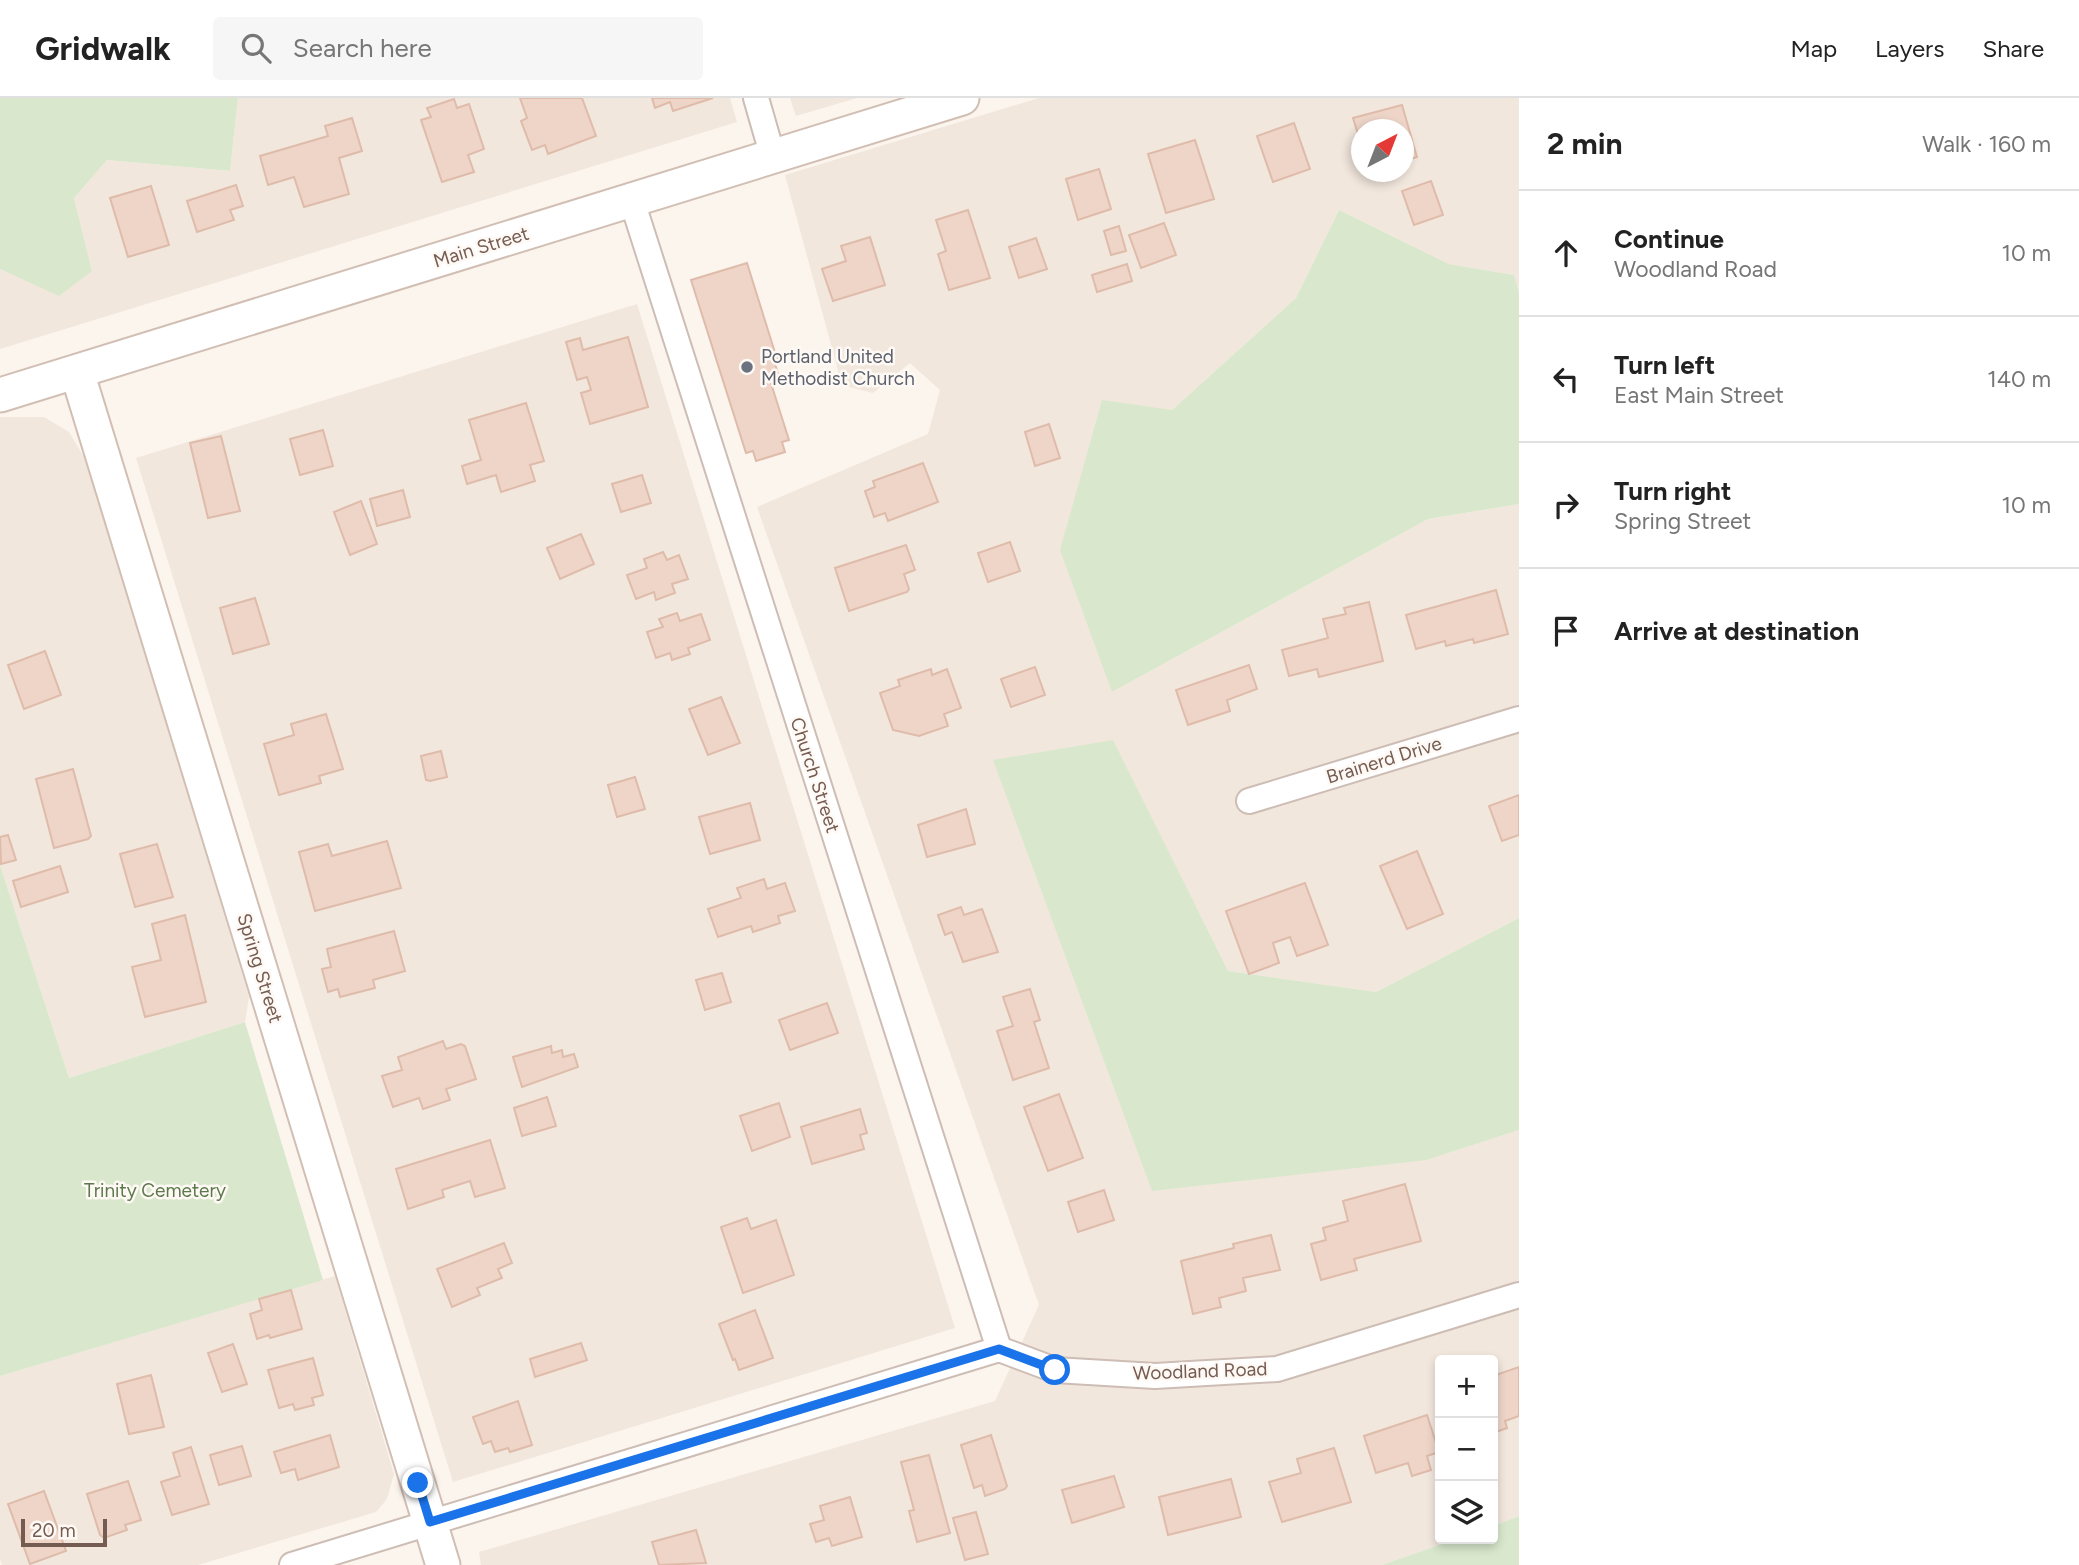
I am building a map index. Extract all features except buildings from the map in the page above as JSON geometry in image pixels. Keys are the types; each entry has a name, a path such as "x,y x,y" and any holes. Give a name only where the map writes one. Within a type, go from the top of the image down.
{"street":[{"path":"756,98 773,157"},
{"name":"Main Street","path":"0,395 962,98"},
{"name":"Church Street","path":"632,201 999,1349"},
{"name":"Spring Street","path":"77,372 443,1565"},
{"name":"Brainerd Drive","path":"1249,801 1519,719"},
{"name":"Woodland Road","path":"999,1349 1055,1370 1155,1376 1277,1369 1519,1294"},
{"path":"292,1565 999,1349"}],"shaded area":[{"path":"238,98 730,98 737,122 0,349 0,269 59,295 92,271 74,198 107,160 230,171"},
{"path":"790,98 857,98 796,116"},
{"path":"1039,98 1519,98 1519,292 1514,275 1449,264 1339,210 1296,298 1172,410 1112,692 1428,519 1519,504 1519,918 1376,992 1227,971 1113,741 994,761 1427,1160 1519,1130 1519,1516 1498,1524 1498,1355 1435,1355 1435,1544 1442,1544 1382,1565 481,1565 479,1552 995,1401 1039,1305 757,507 928,434 940,390 910,363 873,393 842,385 785,175"},
{"path":"637,304 955,1328 453,1482 136,458"},
{"path":"0,417 44,417 69,432 87,462 249,997 245,1022 69,1078 0,865"},
{"path":"335,1276 394,1474 387,1499 376,1512 198,1565 2,1565 0,1376"}],"green space":[{"path":"0,98 238,98 230,171 107,160 74,198 92,271 59,296 0,269"},
{"path":"1339,210 1449,264 1514,275 1519,292 1519,504 1428,519 1112,692 1060,550 1102,400 1172,410 1296,298"},
{"path":"1113,740 1228,971 1376,992 1519,918 1519,1130 1427,1160 1152,1191 993,760"},
{"name":"Trinity Cemetery","path":"0,865 69,1078 245,1022 323,1280 0,1376"},
{"path":"1519,1516 1519,1565 1382,1565 1442,1544 1498,1544 1498,1524"}],"place":[{"name":"Portland United Methodist Church","path":"747,367"}],"route":[{"path":"418,1483 430,1522 999,1349 1055,1370"}]}
